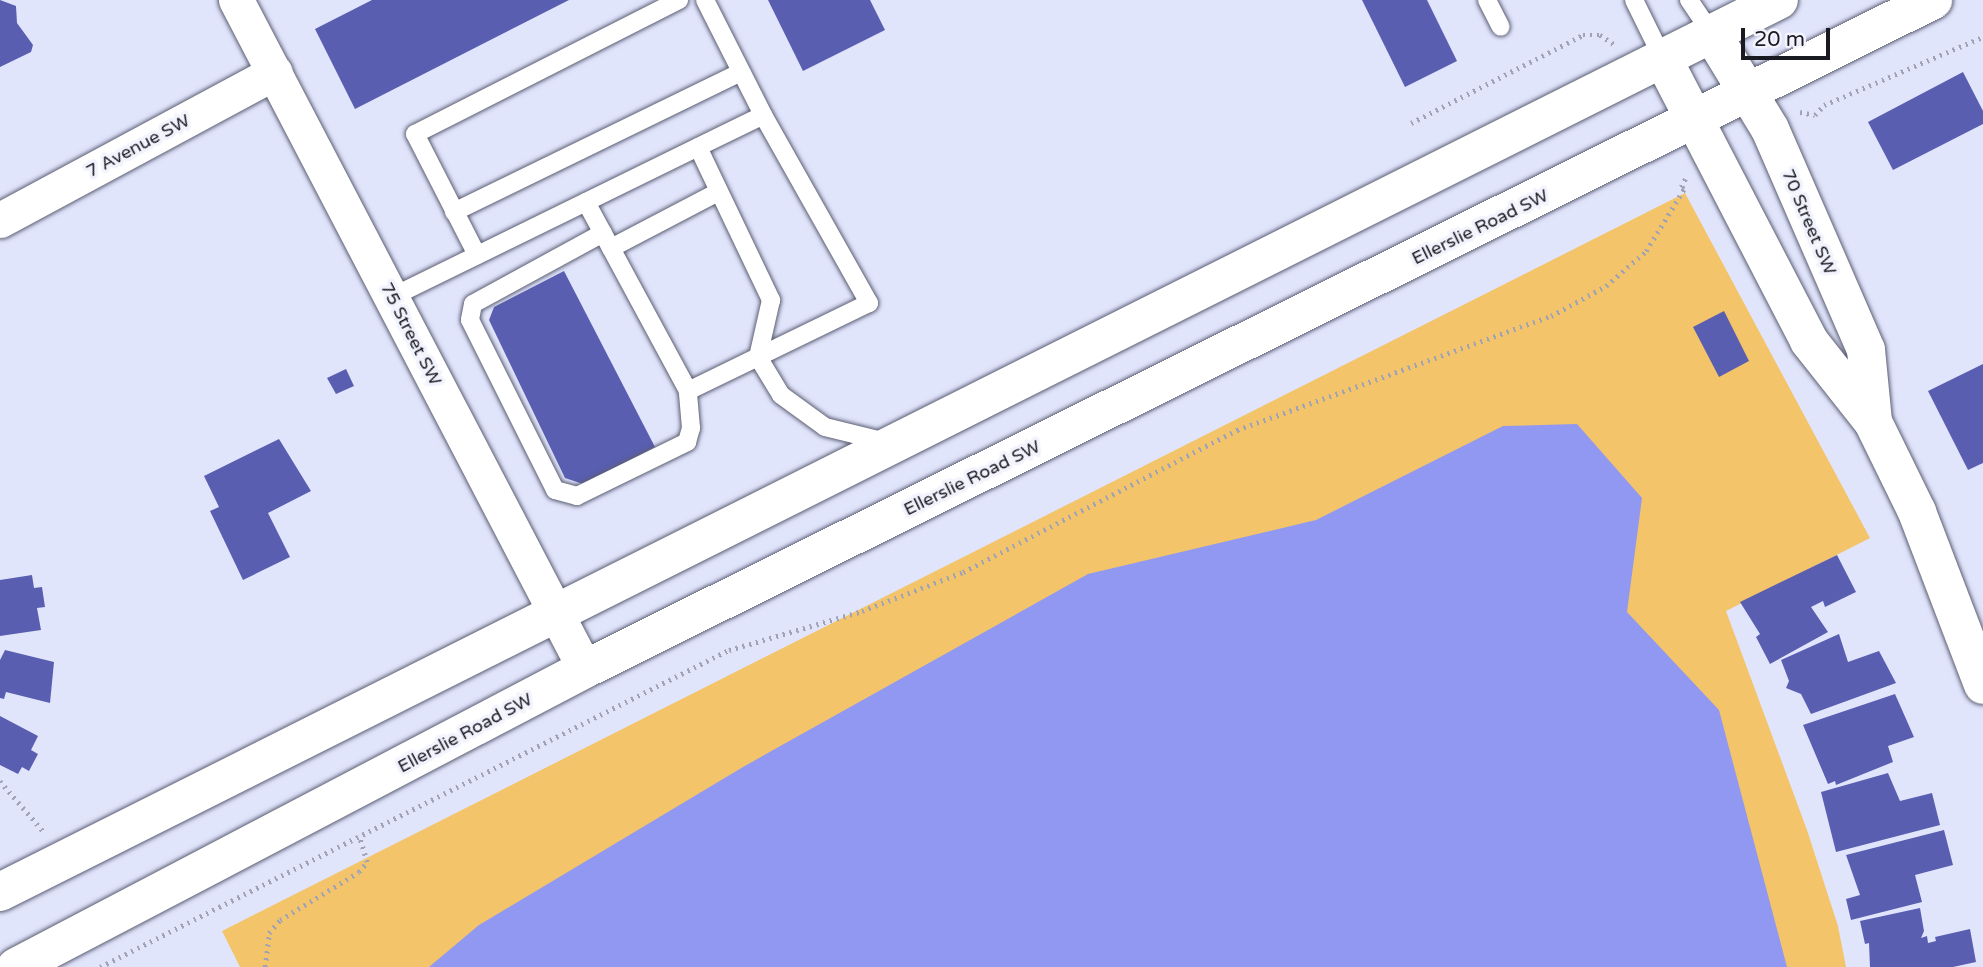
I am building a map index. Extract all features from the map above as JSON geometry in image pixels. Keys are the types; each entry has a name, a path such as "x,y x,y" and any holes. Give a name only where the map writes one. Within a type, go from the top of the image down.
{"main road":[{"path":"0,892 1779,0"},
{"name":"Ellerslie Road SW","path":"16,967 585,669 1695,121 1933,0"},
{"name":"70 Street SW","path":"1712,34 1770,129 1866,350 1873,422"},
{"name":"70 Street SW","path":"1662,58 1810,341 1873,422 1936,556 1983,685"}],"street":[{"name":"75 Street SW","path":"236,0 585,669"},
{"name":"7 Avenue SW","path":"0,220 275,72"}],"lane":[{"path":"477,255 415,134 679,0"},
{"path":"688,391 869,303 763,116 705,0"},
{"path":"1487,0 1501,27"},
{"path":"1634,0 1662,58"},
{"path":"1689,0 1712,34"},
{"path":"454,212 741,72"},
{"path":"392,297 763,116"},
{"path":"698,147 771,300 758,357 781,395 825,427 893,444"},
{"path":"586,202 607,240 688,391 691,428 687,442 577,496 555,491 470,320 473,304 495,290 607,240 718,192"}],"path":[{"path":"1411,123 1583,35 1614,40"},
{"path":"1800,112 1815,115 1824,105 1983,37"},
{"path":"100,967 729,650 862,611 963,572 1237,430 1551,316 1606,286 1646,251 1684,189 1681,187 1685,178"},
{"path":"0,781 43,831"},
{"path":"265,967 269,933 280,920 359,872 367,862 359,835"}],"shaded area":[{"path":"1685,193 1870,538 1726,611 1807,830 1838,926 1846,967 240,967 222,931"}],"water":[{"path":"1577,424 1642,498 1627,612 1719,710 1787,967 429,967 479,925 743,767 1088,574 1316,520 1503,426"}],"building":[{"path":"0,0 16,6 17,23 33,45 31,52 0,67"},
{"path":"372,0 569,0 355,109 315,29"},
{"path":"768,0 870,0 885,30 803,71"},
{"path":"1362,0 1427,0 1457,61 1405,87"},
{"path":"1963,72 1983,111 1983,124 1893,170 1868,122"},
{"path":"564,271 655,447 583,484 565,478 489,320 494,307"},
{"path":"1724,311 1749,361 1719,377 1693,327"},
{"path":"1983,364 1983,463 1968,470 1928,391"},
{"path":"346,369 354,386 336,394 327,378"},
{"path":"279,439 311,491 268,513 290,557 243,580 210,511 219,507 204,476"},
{"path":"1837,555 1856,592 1825,607 1823,601 1811,607 1828,632 1770,664 1756,637 1760,634 1740,602"},
{"path":"32,575 34,588 42,587 45,607 37,608 41,630 0,636 0,580"},
{"path":"1839,634 1848,662 1879,651 1896,683 1811,714 1801,694 1786,688 1789,681 1781,660"},
{"path":"5,650 54,662 50,703 6,692 4,699 0,698 0,660"},
{"path":"1895,694 1914,737 1888,746 1893,762 1836,785 1835,781 1828,784 1803,725"},
{"path":"0,716 38,736 31,750 38,754 29,771 22,767 18,774 0,765"},
{"path":"1888,773 1900,801 1932,793 1940,825 1836,852 1821,792"},
{"path":"1944,830 1953,865 1915,875 1922,902 1851,920 1846,899 1860,895 1846,855"},
{"path":"1920,908 1924,931 1921,938 1927,936 1928,943 1936,941 1935,937 1970,929 1976,962 1953,967 1870,967 1869,943 1865,944 1860,921"}]}
